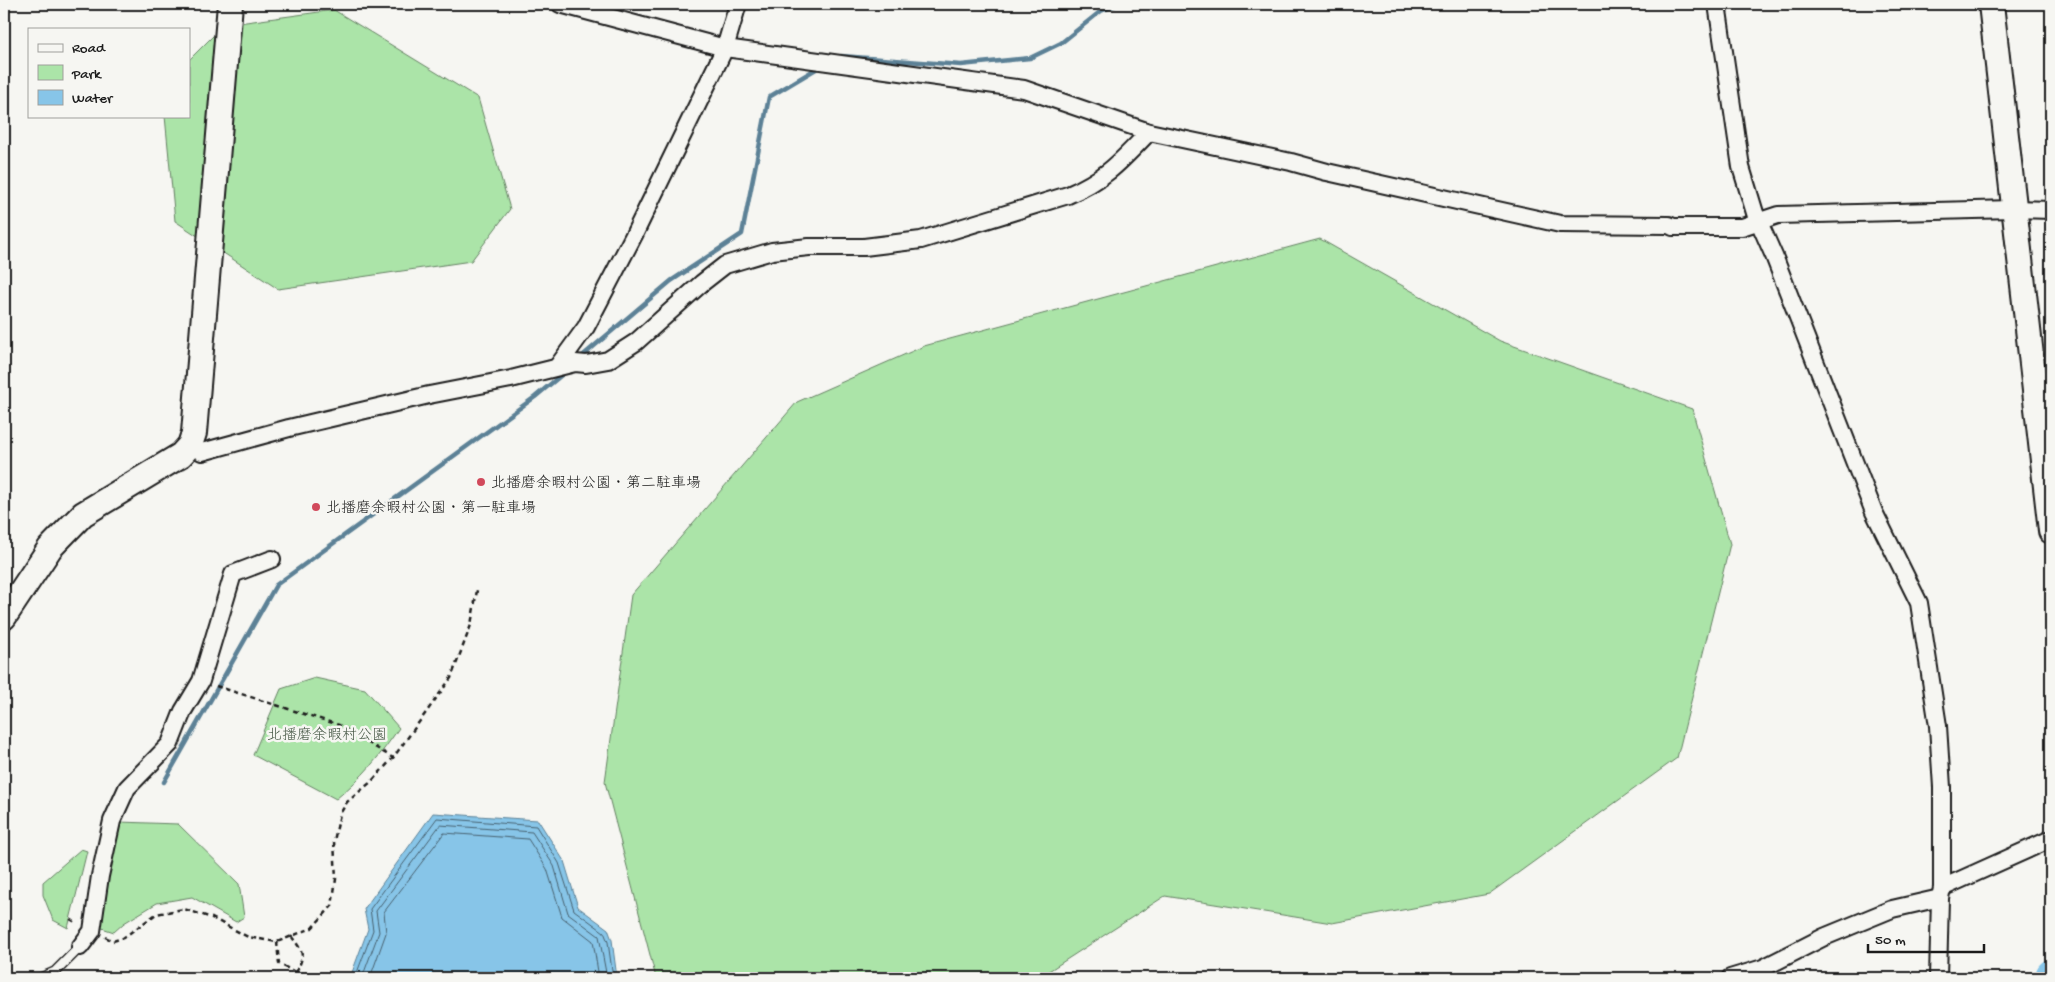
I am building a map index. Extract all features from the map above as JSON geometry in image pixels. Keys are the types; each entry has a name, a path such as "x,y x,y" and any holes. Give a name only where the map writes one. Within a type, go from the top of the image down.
{"street":[{"path":"4,617 50,548 83,514 181,455 190,445 194,433 230,4"},
{"path":"557,367 586,327 634,235 724,48 738,4"},
{"path":"1717,4 1741,167 1759,221 1874,512 1919,603 1938,726 1942,787 1938,978"},
{"path":"1991,4 2051,531"},
{"path":"570,5 724,48 1024,89 1149,132 1291,162 1327,172 1560,224 1742,227 1778,215 2013,209 2051,210"},
{"path":"190,445 202,452 289,428 429,395 511,379 575,362 586,364 608,360 636,342 725,265 772,251 809,247 864,247 921,240 1068,195 1091,185 1114,169 1149,132"},
{"path":"80,947 92,931 100,876 112,821 127,788 170,744 183,711 201,681 233,574 272,560"},
{"path":"1730,978 1764,968 1824,937 1892,909 1941,893 2051,839"}],"lane":[{"path":"41,978 55,972 80,947"}],"path":[{"path":"92,931 113,941 123,938 156,914 184,909 212,918 248,937 278,942 312,928 332,906 336,879 334,841 340,814 347,802 372,782 393,758 451,678 471,625 477,590"},
{"path":"201,681 339,725 393,758"},
{"path":"291,936 302,949 303,958 294,978"},
{"path":"278,942 279,964 297,973"}],"green space":[{"path":"334,10 478,98 510,209 471,261 278,289 175,221 165,118 190,118 190,59 224,25"},
{"path":"1320,239 1500,341 1692,409 1730,544 1677,758 1489,894 1332,923 1165,896 1038,978 656,978 605,782 631,595 797,402 924,346"},
{"name":"北播磨余暇村公園","path":"315,678 365,689 399,728 371,766 336,799 253,755 281,689"},
{"path":"119,822 178,824 239,884 244,917 236,922 192,897 157,903 124,923 114,932 99,927"},
{"path":"81,849 87,851 68,928 53,920 43,895 43,882"}],"water":[{"path":"433,813 538,820 564,861 578,907 608,929 612,940 617,978 350,978 368,929 364,909"}],"waterway":[{"path":"841,56 961,65 1030,58 1061,43 1101,11 1118,4"},
{"path":"580,358 671,281 742,234 769,97 821,66"},
{"path":"164,782 276,585 535,397 565,372"}],"place":[{"name":"北播磨余暇村公園・第二駐車場","path":"481,482"},
{"name":"北播磨余暇村公園・第一駐車場","path":"316,507"}]}
